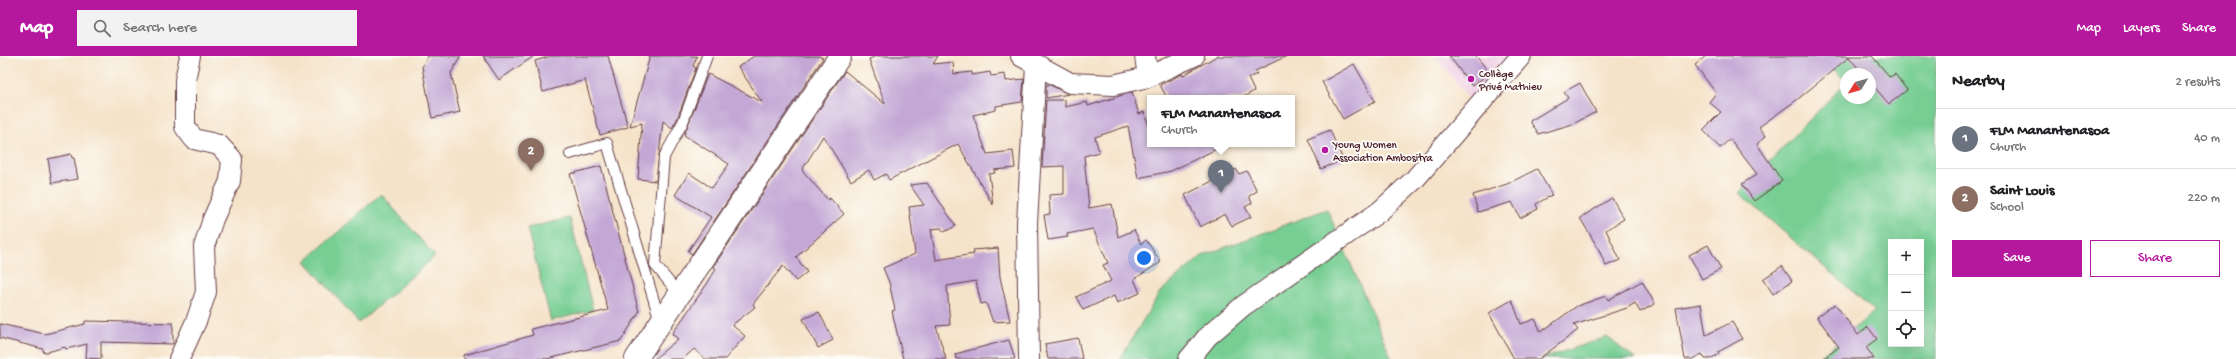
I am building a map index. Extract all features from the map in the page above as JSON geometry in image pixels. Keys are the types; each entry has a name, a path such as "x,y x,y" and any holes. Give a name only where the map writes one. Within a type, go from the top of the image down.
{"street":[{"path":"179,359 197,320 206,292 204,247 213,219 230,181 232,159 219,145 194,139 185,127 185,80 190,56"},
{"path":"636,359 840,56"},
{"path":"1145,56 1148,77"},
{"path":"1029,359 1027,223 1029,60 1070,83 1113,85 1148,77 1194,56"},
{"path":"1189,359 1208,336 1243,306 1379,212 1415,179 1521,56"}],"lane":[{"path":"680,295 655,265 664,157 683,122 707,56"},
{"path":"570,154 607,143 661,323"}],"shaded area":[{"name":"Collège Privé Mathieu","path":"1435,56 1507,56 1472,102"}],"green space":[{"path":"1820,56 1936,56 1936,359 1817,359 1875,311 1739,193 1840,88 1840,104 1876,104 1876,68 1840,68 1840,75"},
{"path":"381,194 435,256 359,323 305,261"},
{"path":"1327,209 1392,359 1120,359 1160,292 1202,256"},
{"path":"570,218 593,310 551,321 527,228"},
{"path":"1607,337 1635,359 1541,359"}],"building":[{"path":"428,56 461,56 451,73 460,112 432,118 422,67"},
{"path":"483,56 534,56 499,80"},
{"path":"551,56 608,56 628,127 600,135 585,80 543,92 535,61"},
{"path":"650,56 697,56 693,66 696,68 677,119 672,128 663,121 656,181 638,179 642,123 630,126"},
{"path":"754,56 819,56 823,58 692,254 688,251 711,217 675,195 689,173 712,188 729,164 684,135 708,74 762,102 738,67"},
{"path":"877,56 938,56 933,64 953,62 954,74 972,72 972,75 990,72 991,76 1005,74 1006,81 1024,79 1022,102 996,106 996,110 973,115 987,154 1013,151 1015,168 994,170 995,173 989,174 993,205 958,144 889,180 886,174 874,180 869,170 851,181 823,136 802,170 828,200 830,198 844,214 796,257 807,272 796,281 783,266 753,304 755,307 732,325 745,336 725,359 705,359 694,349 683,359 654,359 678,339 672,334 707,284 716,269 713,267 845,71 885,104 869,59"},
{"path":"1217,56 1287,56 1255,71 1257,74 1248,78 1254,91 1247,95 1165,95 1160,85 1182,74 1182,76"},
{"path":"1449,56 1476,56 1490,73 1472,86"},
{"path":"1706,56 1872,56 1890,77 1895,74 1907,90 1889,104 1876,89 1876,68 1858,68 1849,57 1798,99 1759,127 1766,136 1757,144 1782,181 1754,201 1742,184 1757,174 1730,139 1720,148 1703,130 1721,112 1709,102 1716,93 1695,65"},
{"path":"1354,64 1375,101 1343,119 1322,82"},
{"path":"1580,83 1596,112 1573,124 1538,134 1530,121 1568,98 1564,92"},
{"path":"1046,85 1050,85 1069,94 1046,98"},
{"path":"1132,92 1139,114 1144,112 1147,120 1147,147 1221,147 1171,171 1138,178 1128,126 1095,137 1099,152 1084,156 1089,208 1112,204 1118,237 1134,230 1141,244 1146,240 1161,262 1134,279 1140,293 1117,303 1114,296 1083,310 1076,297 1111,281 1103,265 1108,263 1093,229 1067,234 1068,237 1048,240 1044,215 1050,214 1049,195 1064,194 1064,166 1042,167 1046,100 1065,100 1065,107 1087,102 1088,106"},
{"name":"Young Women Association Ambositra","path":"1330,130 1343,160 1321,169 1308,139"},
{"path":"71,154 72,158 74,158 78,179 52,183 48,159"},
{"path":"601,166 639,312 621,341 547,359 464,359 464,355 533,335 531,329 608,310 570,174"},
{"path":"1236,169 1239,174 1247,171 1257,191 1249,196 1252,203 1245,207 1251,217 1232,226 1225,214 1200,227 1185,195"},
{"path":"1537,169 1552,195 1536,204 1538,209 1520,218 1512,202 1478,212 1473,195 1507,184"},
{"path":"927,183 956,226 944,232 941,228 931,229 936,260 974,254 973,250 998,248 1000,277 1010,321 993,322 986,303 981,304 976,281 947,286 950,325 936,326 946,359 903,359 892,311 895,310 889,282 883,268 915,254 909,207 924,205 910,185"},
{"path":"1612,198 1624,219 1606,230 1620,260 1606,266 1598,248 1580,218"},
{"path":"1708,245 1721,269 1702,279 1689,255"},
{"path":"1782,266 1792,281 1773,294 1763,279"},
{"path":"1642,281 1655,304 1640,312 1635,303 1627,308 1574,325 1578,330 1539,359 1514,359 1489,313 1512,300 1521,324 1535,319 1541,332 1577,306 1606,296 1608,300"},
{"path":"1701,304 1706,335 1732,322 1742,339 1718,352 1719,354 1710,359 1705,359 1702,354 1692,359 1685,359 1676,308"},
{"path":"1835,304 1858,335 1868,327 1877,339 1866,347 1874,359 1823,359 1839,347 1817,317"},
{"path":"819,312 833,340 818,348 803,319"},
{"path":"85,321 173,323 173,344 101,342 101,359 86,358 87,344 66,349 65,347 44,353 43,349 0,338 0,324 45,334 85,324"},
{"path":"1078,338 1082,359 1048,359 1045,344"},
{"path":"1009,340 1015,359 956,359 955,354"}],"place":[{"name":"Collège Privé Mathieu","path":"1471,79"},
{"name":"Young Women Association Ambositra","path":"1325,150"},
{"name":"Saint Louis","path":"531,171"},
{"name":"FLM Manantenasoa","path":"1221,193"}]}
